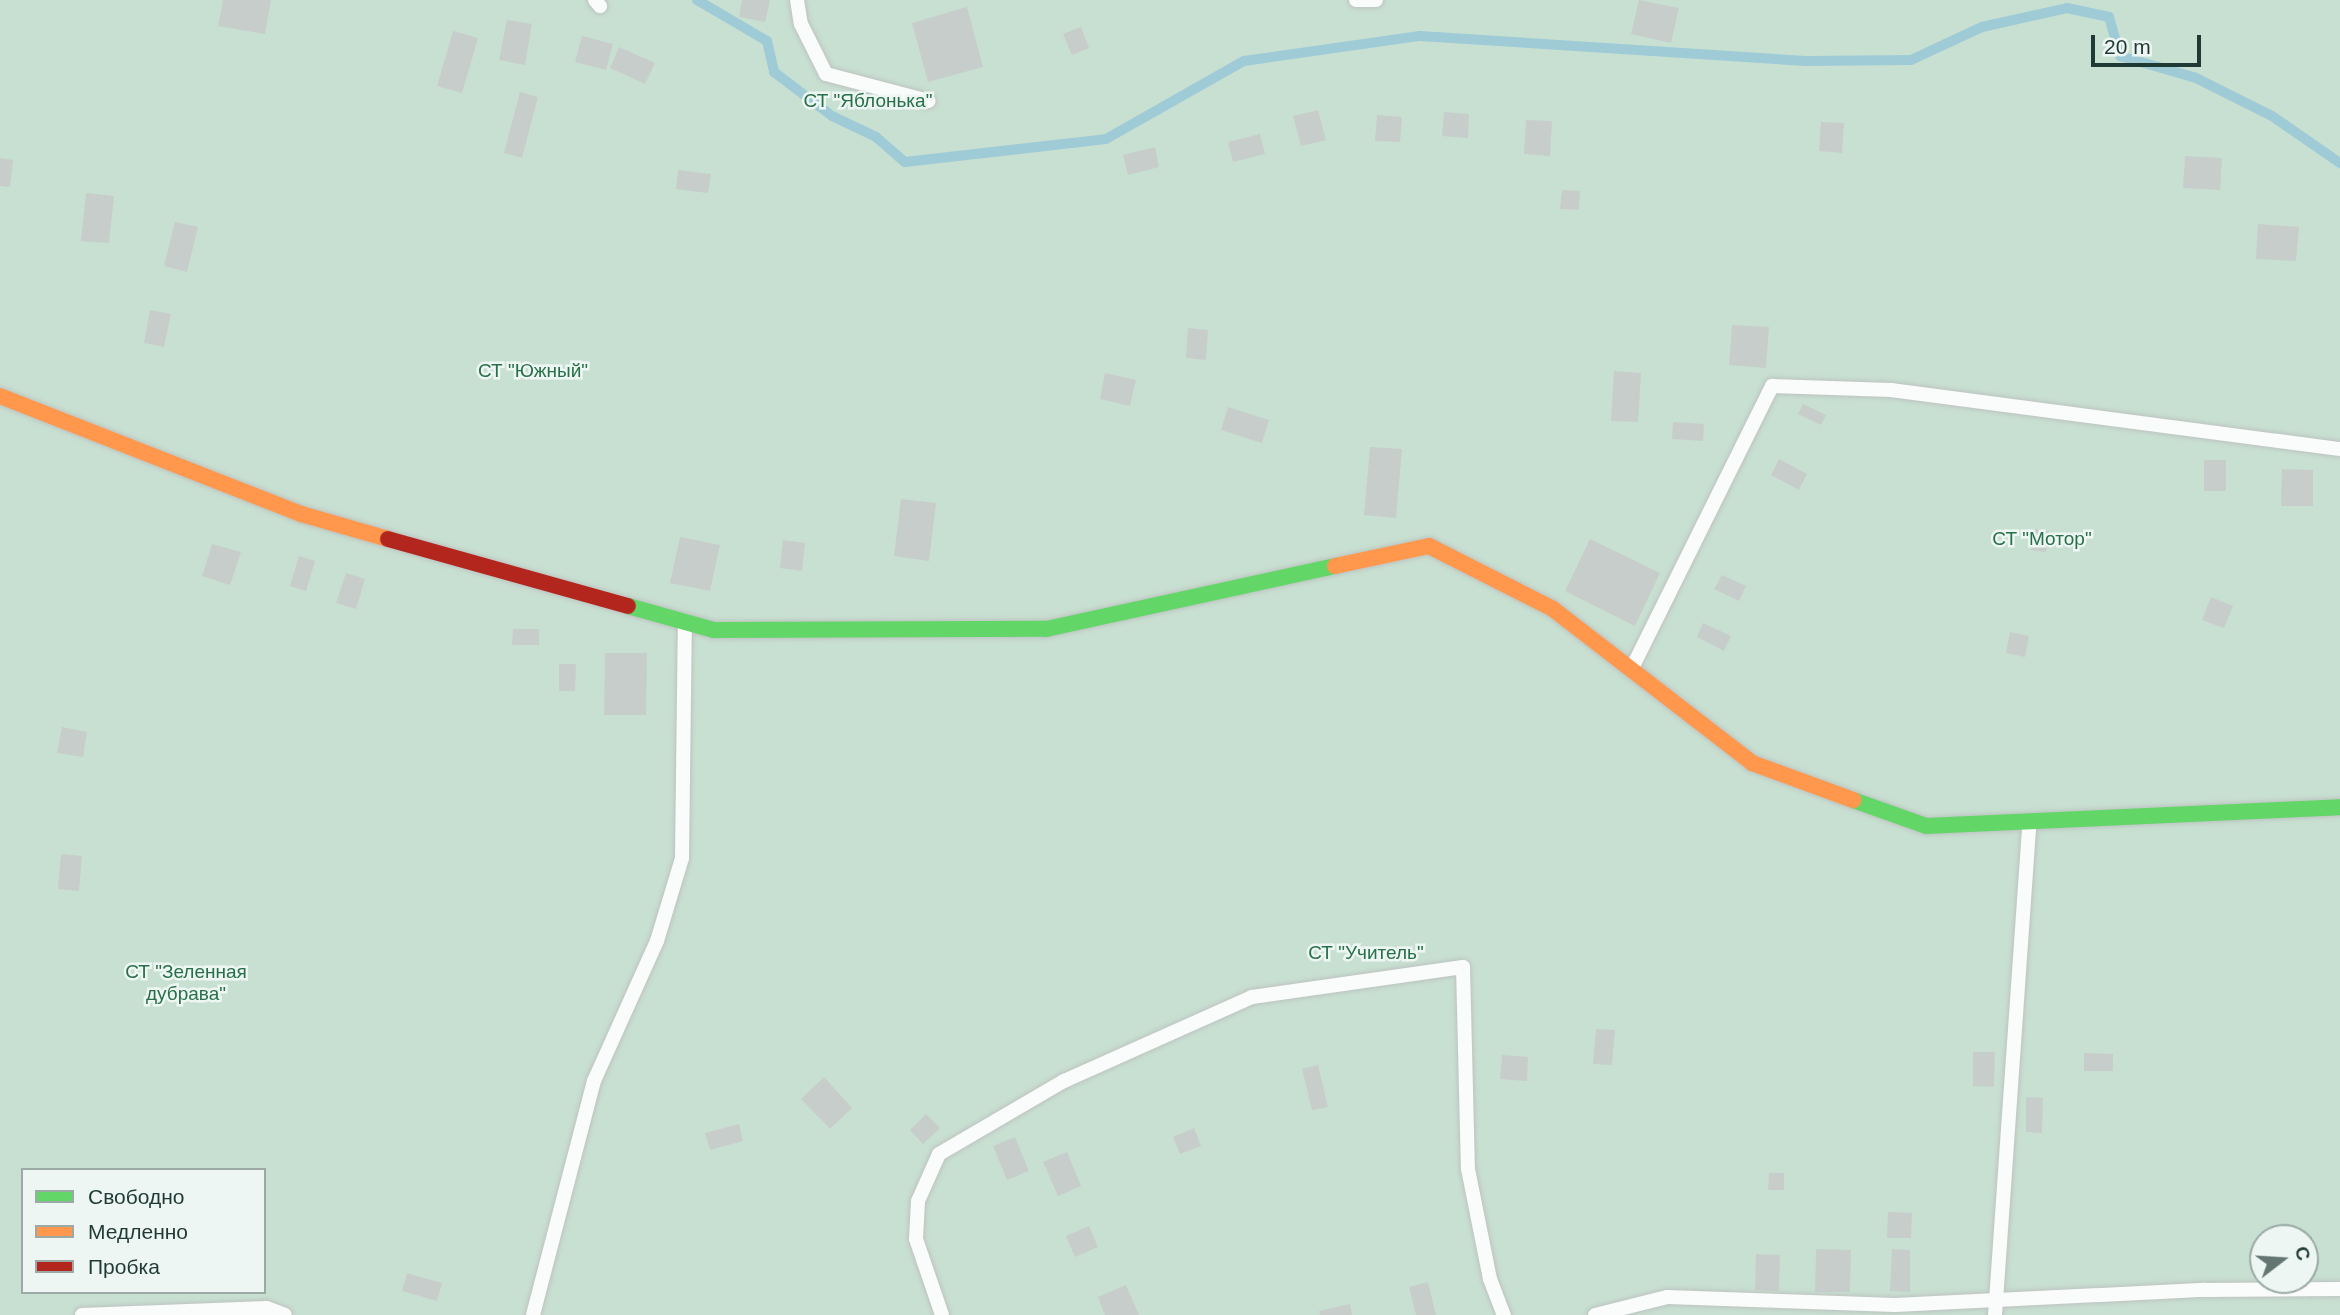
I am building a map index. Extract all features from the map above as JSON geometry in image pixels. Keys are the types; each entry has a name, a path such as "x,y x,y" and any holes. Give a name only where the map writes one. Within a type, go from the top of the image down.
{"street":[{"path":"0,396 301,514 714,631 1046,629 1429,547 1553,609 1752,763 1926,827 2340,807"}],"lane":[{"path":"797,0 801,24 826,74 929,101"},
{"path":"1356,0 1376,0"},
{"path":"1632,669 1772,386 1891,390 2340,449"},
{"path":"533,1315 594,1081 657,941 682,858 685,622"},
{"path":"1996,1308 2030,822"},
{"path":"942,1315 916,1239 918,1201 939,1154 1064,1081 1252,997 1463,967 1468,1168 1490,1279 1504,1315"},
{"path":"1595,1315 1667,1297 1996,1308 2205,1290 2340,1289"},
{"path":"82,1315 267,1308 285,1315"}],"green space":[{"path":"0,0 2340,0 2340,1315 0,1315"}],"building":[{"path":"223,0 271,0 265,34 218,26"},
{"path":"742,0 770,0 765,22 739,17"},
{"path":"1639,0 1679,8 1671,43 1631,34"},
{"path":"967,7 983,67 928,82 912,23"},
{"path":"507,20 532,24 525,65 499,60"},
{"path":"1081,27 1089,48 1072,55 1063,34"},
{"path":"453,31 478,38 462,93 437,86"},
{"path":"582,36 613,44 606,70 575,62"},
{"path":"619,47 655,63 645,84 610,68"},
{"path":"520,92 538,97 522,158 504,153"},
{"path":"1318,110 1326,140 1301,146 1293,116"},
{"path":"1444,112 1469,114 1468,138 1442,136"},
{"path":"1377,115 1402,117 1400,142 1375,141"},
{"path":"1526,120 1552,121 1550,156 1524,154"},
{"path":"1821,122 1844,123 1842,153 1819,151"},
{"path":"1260,134 1265,154 1233,162 1228,142"},
{"path":"1155,147 1159,167 1128,175 1123,155"},
{"path":"2185,156 2222,158 2220,190 2183,188"},
{"path":"0,158 13,160 10,187 0,186"},
{"path":"678,170 711,174 708,193 676,189"},
{"path":"1562,190 1580,191 1579,210 1560,209"},
{"path":"86,193 114,196 109,243 81,241"},
{"path":"175,222 198,227 187,272 164,266"},
{"path":"2258,224 2299,227 2296,261 2256,259"},
{"path":"150,310 171,314 164,347 144,343"},
{"path":"1732,325 1769,327 1766,368 1729,365"},
{"path":"1188,328 1208,330 1206,360 1186,358"},
{"path":"1614,371 1641,373 1638,422 1611,421"},
{"path":"1105,373 1136,380 1130,406 1100,399"},
{"path":"1803,404 1826,415 1821,425 1798,414"},
{"path":"1228,407 1269,420 1262,443 1221,430"},
{"path":"1673,422 1704,424 1703,441 1672,439"},
{"path":"1370,447 1402,449 1396,518 1364,515"},
{"path":"1779,459 1807,474 1799,490 1771,475"},
{"path":"2204,460 2226,460 2226,491 2204,491"},
{"path":"2282,469 2313,470 2313,506 2281,506"},
{"path":"901,499 936,503 929,561 894,556"},
{"path":"2034,529 2049,531 2046,552 2031,550"},
{"path":"680,537 720,545 710,591 670,583"},
{"path":"1590,539 1660,573 1635,626 1565,591"},
{"path":"783,540 805,543 802,571 780,568"},
{"path":"212,544 241,552 230,585 202,576"},
{"path":"299,556 315,561 306,591 290,586"},
{"path":"346,573 365,579 356,609 336,603"},
{"path":"1722,575 1746,586 1739,601 1714,589"},
{"path":"2211,597 2233,606 2224,628 2202,620"},
{"path":"1703,623 1731,636 1724,651 1697,637"},
{"path":"513,629 539,629 539,645 512,645"},
{"path":"2010,632 2029,636 2025,657 2006,653"},
{"path":"605,653 647,653 646,715 604,715"},
{"path":"559,664 576,664 575,691 559,691"},
{"path":"62,727 87,732 83,757 57,753"},
{"path":"61,854 82,856 79,891 58,889"},
{"path":"1596,1029 1615,1030 1612,1065 1593,1064"},
{"path":"1973,1052 1995,1052 1994,1087 1973,1086"},
{"path":"2084,1053 2113,1054 2113,1071 2084,1071"},
{"path":"1502,1055 1528,1057 1527,1081 1500,1079"},
{"path":"1318,1065 1328,1107 1312,1110 1302,1069"},
{"path":"824,1077 852,1108 830,1129 801,1099"},
{"path":"2026,1097 2043,1098 2042,1133 2026,1132"},
{"path":"926,1114 940,1128 923,1144 910,1130"},
{"path":"739,1124 743,1141 710,1150 705,1133"},
{"path":"1194,1128 1201,1146 1180,1154 1173,1137"},
{"path":"1015,1137 1029,1171 1007,1180 993,1146"},
{"path":"1067,1152 1081,1186 1058,1196 1043,1162"},
{"path":"1769,1173 1784,1173 1784,1190 1768,1190"},
{"path":"1888,1212 1912,1213 1911,1238 1887,1238"},
{"path":"1089,1226 1098,1247 1075,1257 1066,1236"},
{"path":"1816,1249 1851,1250 1850,1292 1815,1292"},
{"path":"1892,1249 1910,1250 1910,1292 1890,1291"},
{"path":"1756,1254 1780,1255 1779,1291 1755,1290"},
{"path":"407,1273 442,1283 437,1301 402,1291"},
{"path":"1428,1282 1436,1315 1416,1315 1409,1287"},
{"path":"1126,1285 1139,1315 1105,1315 1098,1297"},
{"path":"1350,1304 1352,1315 1320,1315 1319,1311"}],"waterway":[{"path":"697,0 767,41 774,72 832,116 876,137 905,162 1106,139 1244,61 1420,36 1805,61 1911,60 1982,27 2067,8 2109,17 2120,56 2196,78 2272,116 2340,163"}],"traffic: fast":[{"path":"628,606 714,630 1046,629 1335,566"},
{"path":"1853,800 1926,826 2340,807"}],"traffic: slow":[{"path":"0,396 301,514 388,539"},
{"path":"1335,566 1429,546 1553,609 1752,763 1853,800"}],"traffic: jam":[{"path":"388,539 628,606"}],"park label":[{"name":"СТ \"Яблонька\"","path":"868,101"},
{"name":"СТ \"Южный\"","path":"533,371"},
{"name":"СТ \"Мотор\"","path":"2042,539"},
{"name":"СТ \"Учитель\"","path":"1366,953"},
{"name":"СТ \"Зеленная дубрава\"","path":"186,983"}]}
